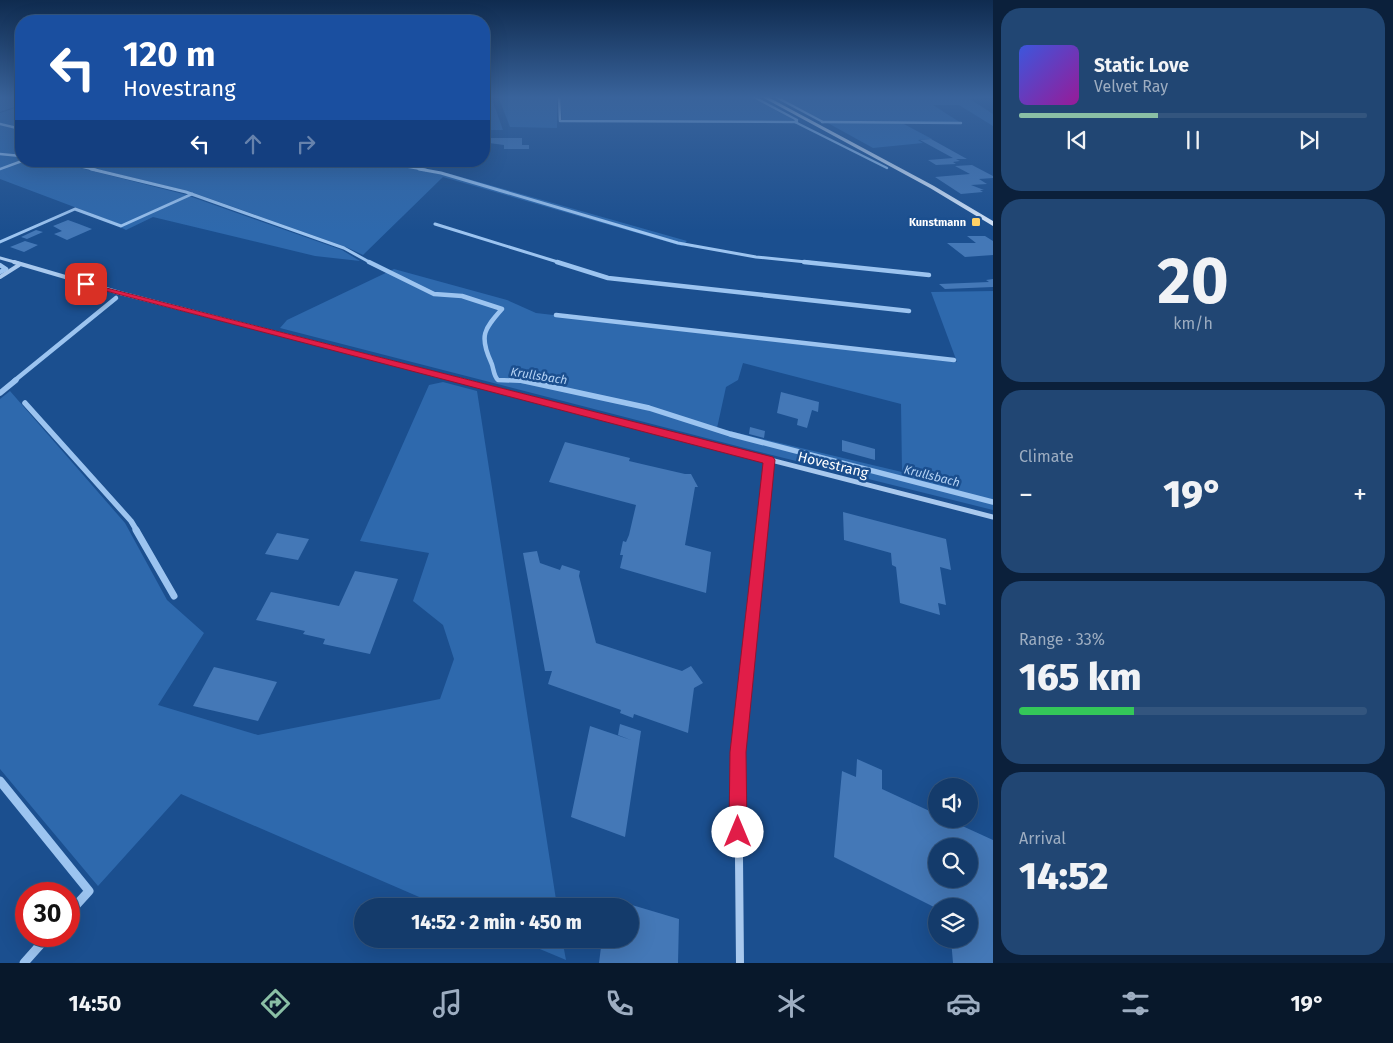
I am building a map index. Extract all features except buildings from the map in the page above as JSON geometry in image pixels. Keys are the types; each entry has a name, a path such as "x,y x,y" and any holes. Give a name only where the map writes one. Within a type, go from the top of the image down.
{"main road":[{"path":"846,141 932,187 993,224"}],"street":[{"name":"Hovestrang","path":"0,258 19,265 993,517"},
{"path":"0,277 19,265"},
{"path":"740,963 738,752 769,460"}],"shaded area":[{"path":"0,141 15,141 15,167 77,167 187,195 122,225 0,179"},
{"path":"860,141 920,141 923,143 873,148"},
{"path":"89,167 403,167 445,175 447,173 687,241 682,246 443,177 363,255 346,247 188,191"},
{"path":"189,196 342,250 360,261 315,256 153,217 126,230 120,227"},
{"path":"394,269 507,300 536,313 957,362 931,292 993,291 993,510 280,328 287,320","holes":["743,363 901,404 902,472 717,428 726,387 738,380"]},
{"path":"443,382 477,391 556,898 422,898 181,794 98,886 0,769 0,399 10,391 125,523 167,600 204,633 158,705 258,735 440,699 454,659 443,625 413,601 429,553 360,541 429,385"},
{"path":"537,948 564,948 566,960"}],"waterway":[{"path":"833,141 887,168"},
{"name":"Krullsbach","path":"0,154 15,155"},
{"path":"0,169 15,164"},
{"name":"Krullsbach","path":"83,167 96,170"},
{"path":"410,167 426,170"},
{"name":"Krullsbach","path":"91,169 192,194"},
{"path":"419,169 441,173 678,243 756,257 816,263"},
{"path":"0,242 75,209 121,226 192,194"},
{"name":"Krullsbach","path":"192,194 344,248 371,263"},
{"path":"435,224 561,263"},
{"path":"557,262 608,278 909,311"},
{"path":"804,262 929,275"},
{"name":"Krullsbach","path":"371,263 434,294 462,296 502,309 485,333 484,339 487,353 498,380 524,381"},
{"path":"0,265 6,269 0,272"},
{"path":"14,381 116,298"},
{"path":"556,315 954,360"},
{"path":"0,393 16,380"},
{"name":"Krullsbach","path":"520,380 524,381"},
{"name":"Krullsbach","path":"524,381 649,408 730,434 993,502"},
{"path":"25,403 131,521 137,531"},
{"path":"136,530 174,596"},
{"path":"0,781 89,891 80,901"},
{"path":"24,963 38,947"}],"place":[{"name":"Kunstmann","path":"976,222"}],"route":[{"path":"86,284 769,460 738,752 738,832"}]}
